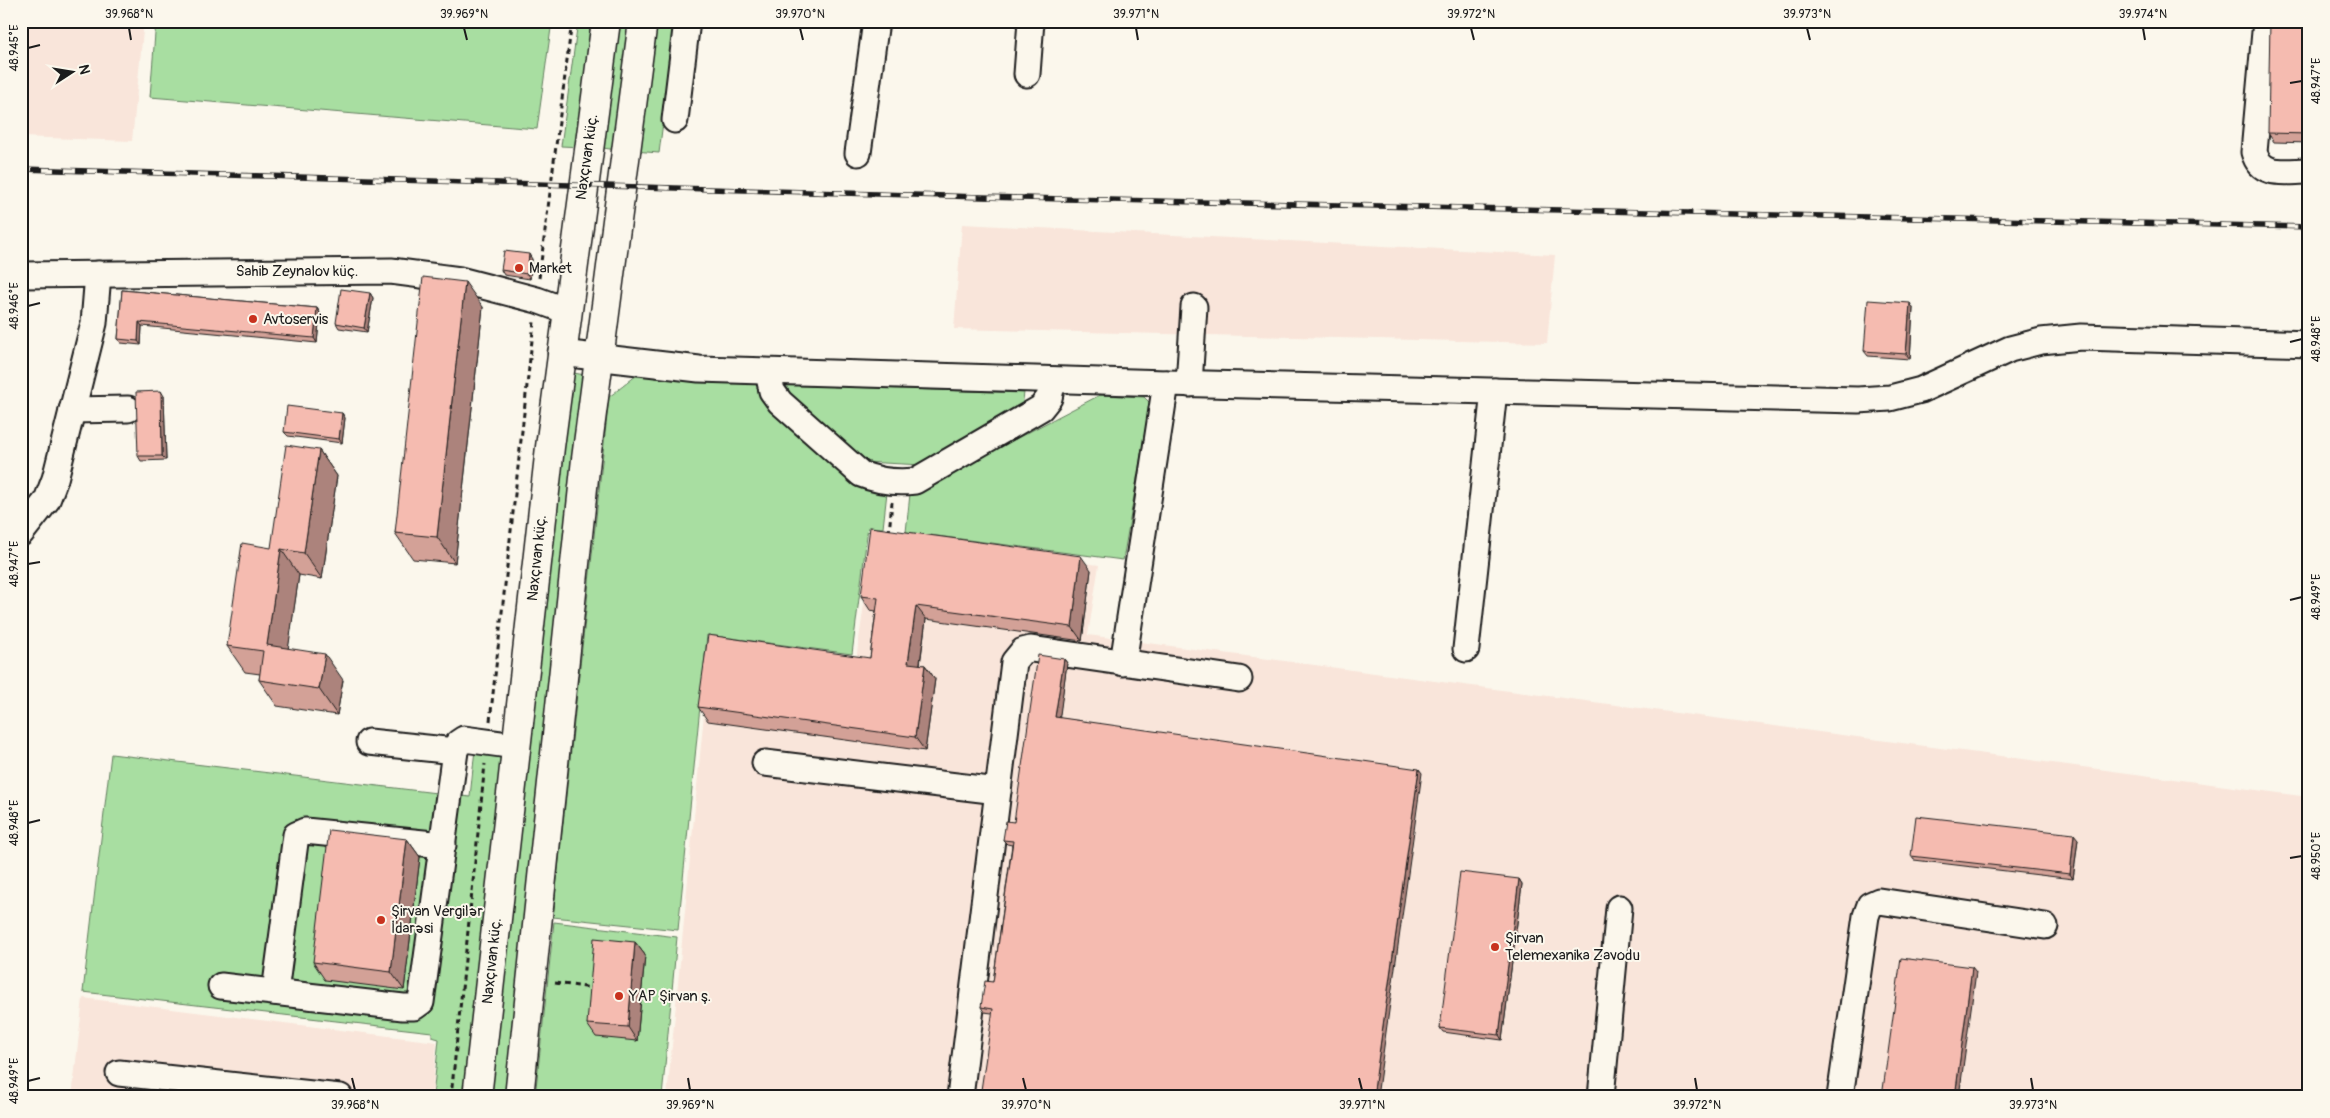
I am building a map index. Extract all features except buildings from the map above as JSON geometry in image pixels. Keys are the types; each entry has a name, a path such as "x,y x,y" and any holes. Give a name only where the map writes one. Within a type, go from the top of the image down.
{"main road":[{"name":"Naxçıvan küç.","path":"477,1097 561,353 606,21"},
{"path":"519,1097 598,359 643,21"}],"street":[{"path":"675,120 686,21"},
{"path":"858,154 876,21"},
{"path":"1027,74 1031,21"},
{"path":"2266,21 2254,152 2257,163 2268,171 2309,171"},
{"name":"Sahib Zeynalov küç.","path":"21,275 391,271 430,274 460,280 537,300 567,311"},
{"path":"21,533 47,500 55,480 94,323 98,274"},
{"path":"1123,663 1194,307"},
{"path":"561,353 598,359 699,369 768,372 1178,384 1874,399 1890,398 1920,390 2010,349 2041,341 2081,337 2309,344"},
{"path":"768,372 772,391 780,402 861,474 872,479 895,481 914,481 1041,408 1049,398 1053,380"},
{"path":"1466,649 1494,391"},
{"path":"72,410 128,409"},
{"path":"960,1097 1014,662 1023,651 1031,649 1239,679"},
{"path":"221,986 403,1007 414,1006 422,1002 455,751 458,743 464,739 516,746"},
{"path":"369,742 455,751"},
{"path":"765,763 998,791"},
{"path":"275,992 296,835 305,831 443,845"},
{"path":"1840,1097 1866,916 1870,906 1880,901 2046,926"},
{"path":"1601,1097 1619,908"},
{"path":"119,1074 340,1097"}],"path":[{"path":"451,1097 537,300 572,21"},
{"path":"888,542 895,481"},
{"path":"532,980 601,989"}],"shaded area":[{"path":"21,21 144,21 132,141 21,137"},
{"path":"962,224 1555,255 1547,343 954,329"},
{"name":"Şirvan Telemexanika Zavodu","path":"874,534 1099,565 1088,635 2309,797 2309,1097 667,1097 711,641 856,660"},
{"path":"83,998 437,1042 432,1097 72,1097"}],"green space":[{"path":"156,21 552,21 537,129 150,97"},
{"path":"578,21 597,21 581,147 561,146"},
{"path":"615,21 633,21 616,150 597,147"},
{"path":"652,21 676,21 659,153 634,151"},
{"path":"568,372 585,375 508,1097 490,1097"},
{"path":"637,375 760,385 762,399 858,487 887,492 883,528 868,527 852,654 707,635 678,930 553,917 609,397"},
{"path":"787,385 1024,393 1022,406 923,465 864,462 786,394"},
{"path":"1100,395 1144,397 1150,403 1123,560 906,532 910,494"},
{"path":"475,749 504,753 465,1097 433,1097 439,1039 432,1037 432,1032 83,992 111,754 470,797"},
{"path":"554,922 677,937 662,1097 535,1097"}],"railway":[{"path":"21,169 982,197 2309,227"}],"place":[{"name":"Market","path":"519,268"},
{"name":"Avtoservis","path":"253,319"},
{"name":"Şirvan Vergilər İdarəsi","path":"381,920"},
{"name":"Şirvan Telemexanika Zavodu","path":"1495,947"},
{"name":"YAP Şirvan ş.","path":"619,996"}]}
